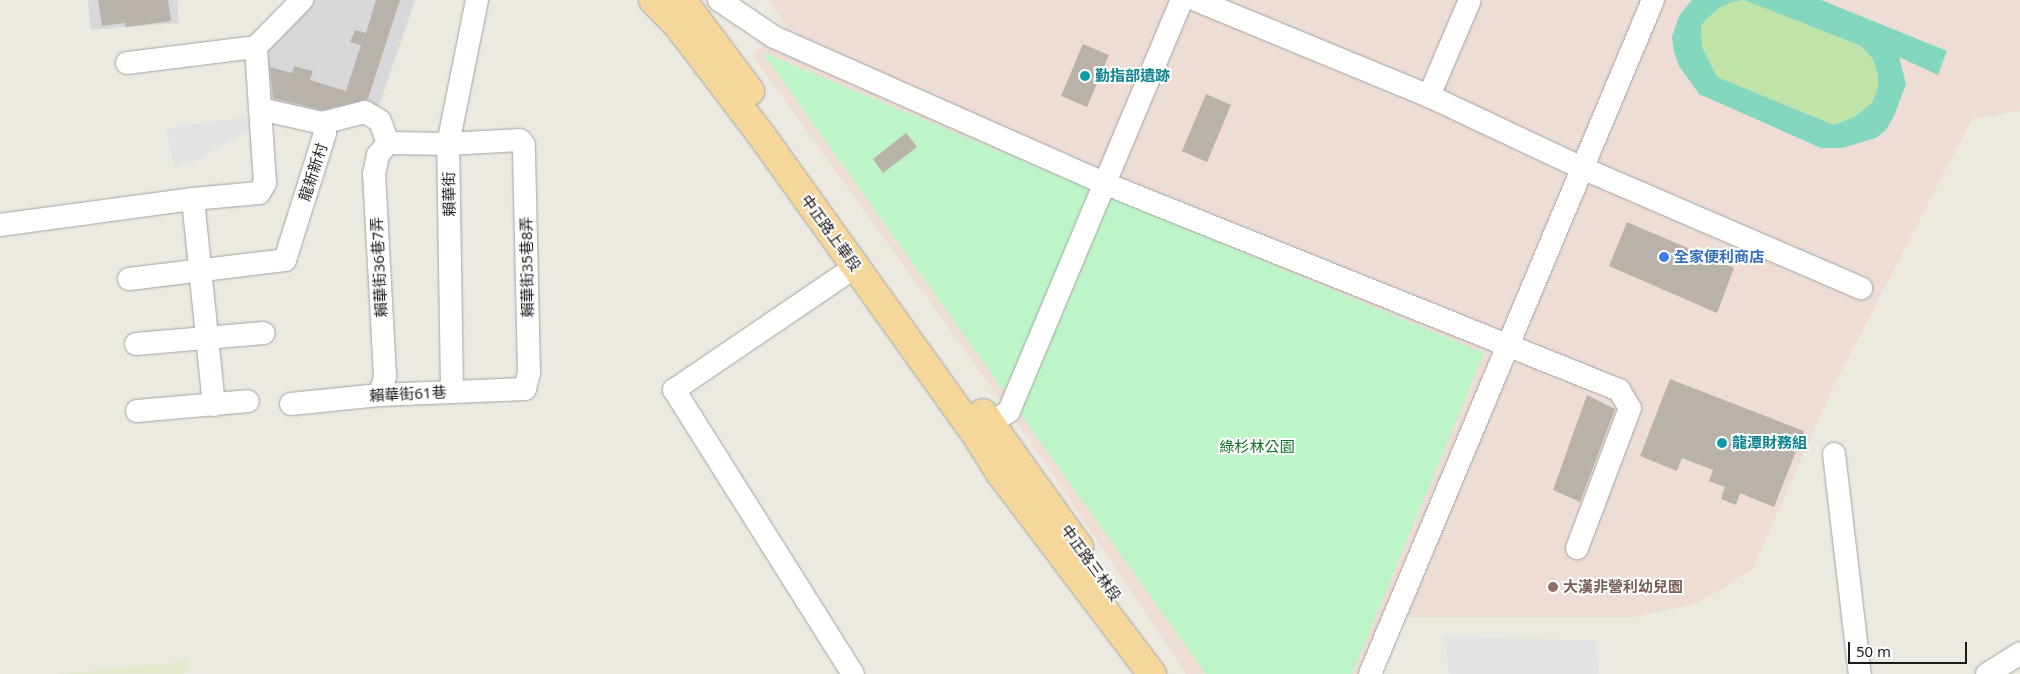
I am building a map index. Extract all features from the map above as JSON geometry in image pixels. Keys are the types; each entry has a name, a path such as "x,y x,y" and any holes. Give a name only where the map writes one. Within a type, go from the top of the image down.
{"main road":[{"name":"中正路上華段","path":"653,0 688,9 1006,463"},
{"name":"中正路上華段","path":"688,9 762,136 855,266 983,428"},
{"name":"中正路三林段","path":"1006,463 1152,674"},
{"name":"中正路三林段","path":"1006,463 1170,674"}],"lane":[{"name":"賴華街","path":"452,391 448,144 478,0"},
{"path":"719,0 774,37 1106,184 1619,390 1630,408 1577,548"},
{"path":"983,428 1009,410 1106,184 1182,0"},
{"path":"1429,96 1470,0"},
{"path":"1370,674 1653,0"},
{"path":"1202,1 1429,96 1582,168 1861,288"},
{"path":"0,225 193,199 259,193 265,183 262,109 256,47 289,4"},
{"path":"127,63 256,47"},
{"name":"龍新新村","path":"129,279 284,260 325,133 322,123 262,109"},
{"path":"322,123 365,112 380,121 388,143 448,144"},
{"name":"賴華街35巷8弄","path":"448,144 520,140 524,145 529,373 525,389"},
{"name":"賴華街36巷7弄","path":"380,395 385,376 374,174 378,155 388,143"},
{"path":"193,199 202,269 214,405"},
{"path":"853,674 674,390 855,266"},
{"path":"136,344 264,333"},
{"name":"賴華街61巷","path":"291,404 380,395 525,389"},
{"path":"137,411 248,401"},
{"path":"1834,454 1860,674"},
{"path":"1987,674 2020,653"}],"shaded area":[{"path":"88,0 177,0 179,23 90,30"},
{"path":"311,0 415,0 379,106 323,120 264,107 259,49"},
{"path":"769,0 2020,0 2020,111 1972,119 1833,387 1753,568 1697,604 1635,617 1398,617 1375,674 1186,674 1031,442 752,55 786,27"},
{"path":"248,117 250,132 234,138 201,158 174,169 167,128"},
{"path":"1444,637 1595,640 1599,674 1449,674"}],"green space":[{"path":"1692,0 1743,0 1721,7 1706,19 1701,26 1702,47 1717,77 1834,125 1854,117 1872,103 1878,88 1878,76 1873,59 1861,46 1744,0 1821,0 1947,51 1938,75 1899,57 1906,84 1894,116 1886,130 1876,138 1842,148 1821,148 1699,94 1679,66 1674,52 1672,37 1679,16"},
{"path":"1744,0 1861,46 1873,59 1878,76 1878,88 1872,103 1854,117 1834,125 1717,77 1702,47 1701,26 1706,19 1721,7 1732,2"},
{"name":"綠杉林公園","path":"762,52 1484,353 1352,674 1206,674"},
{"path":"189,661 184,674 60,674"}],"building":[{"path":"98,0 168,0 171,21 126,27 125,23 102,26"},
{"path":"376,0 400,0 368,99 322,110 273,98 270,67 292,73 294,66 313,71 310,80 346,91 361,45 350,42 355,30 366,33"},
{"name":"勤指部遺跡","path":"1083,44 1109,55 1087,107 1061,96"},
{"path":"1206,94 1231,105 1207,162 1182,151"},
{"path":"906,133 917,147 883,173 873,159"},
{"path":"1627,222 1734,268 1717,313 1609,266"},
{"name":"龍潭財務組","path":"1670,379 1804,431 1774,507 1740,493 1736,505 1721,499 1725,487 1709,481 1713,470 1682,458 1677,471 1640,456"},
{"path":"1587,395 1615,409 1580,502 1553,490"}],"place":[{"name":"勤指部遺跡","path":"1085,76"},
{"name":"全家便利商店","path":"1664,257"},
{"name":"龍潭財務組","path":"1722,443"},
{"name":"大漢非營利幼兒園","path":"1553,587"}]}
